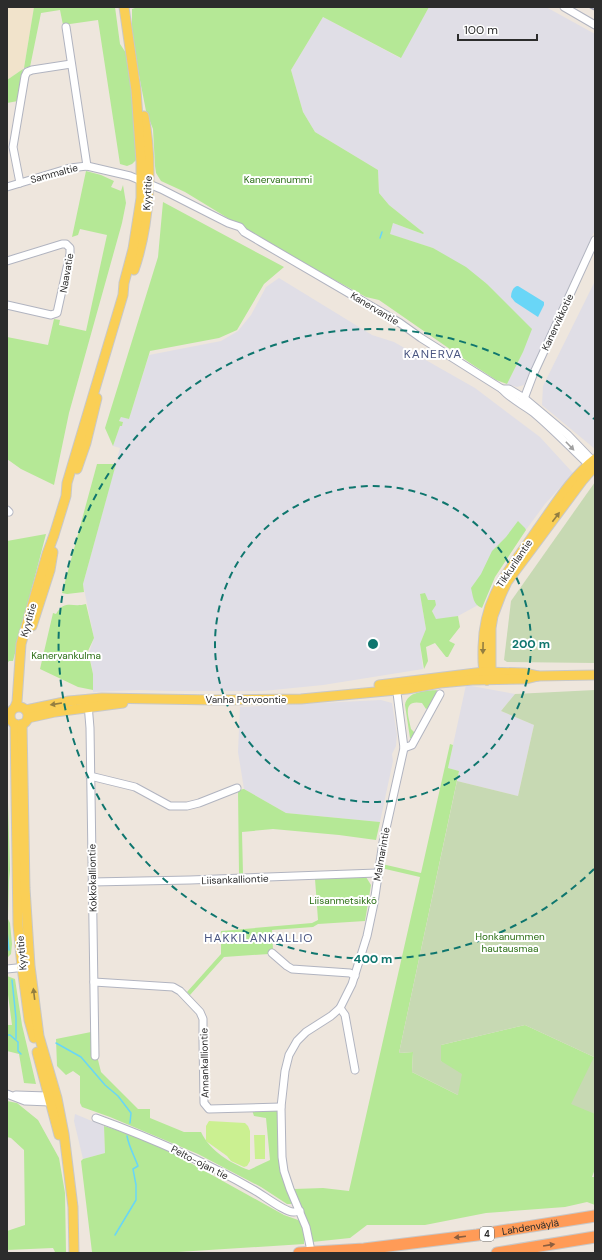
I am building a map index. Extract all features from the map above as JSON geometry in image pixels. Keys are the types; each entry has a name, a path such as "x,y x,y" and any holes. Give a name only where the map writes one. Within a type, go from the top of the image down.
{"highway":[{"name":"Lahdenväylä","path":"299,1253 364,1249 477,1235 595,1216"},
{"name":"Lahdenväylä","path":"497,1253 595,1238"}],"main road":[{"name":"Kyytitie","path":"74,1253 73,1207 64,1134 52,1099 18,925 17,702 21,644 47,554 66,496 67,483 123,295 140,248 144,225 146,130 141,101 136,90 124,7"},
{"name":"Kyytitie","path":"129,7 129,35"},
{"name":"Tikkurilantie","path":"487,675 491,628 496,607 507,582 593,463"},
{"name":"Vanha Porvoontie","path":"17,718 44,706 88,703 118,698 140,700 301,699 396,686 440,683 487,675 526,679 538,676 595,675"}],"street":[{"path":"564,7 595,24"},
{"path":"66,27 87,166"},
{"path":"20,183 13,147 25,76 27,72 32,70 71,64"},
{"name":"Sammaltie","path":"7,187 70,168 87,166 130,176 145,183"},
{"name":"Kanervantie","path":"145,183 228,222 238,231 244,232 390,317 420,338 502,389 506,394 523,401 568,435 593,463"},
{"name":"Kanervikkotie","path":"523,401 533,375 595,240"},
{"name":"Naavatie","path":"7,262 62,244 66,244 70,248 57,313 51,315 7,306"},
{"name":"Malmarintie","path":"310,1246 306,1227 284,1171 282,1151 282,1107 286,1065 293,1046 306,1032 331,1016 340,1008 348,995 355,976 370,923 385,829 404,748 396,686"},
{"path":"404,748 412,745 440,694"},
{"name":"Kokkokalliontie","path":"88,703 90,728 95,1056"},
{"path":"90,776 135,787 170,806 187,806 199,803 237,788"},
{"name":"Liisankalliontie","path":"92,882 377,873"},
{"path":"272,953 292,969 350,973 355,976"},
{"path":"7,969 26,967"},
{"name":"Annankalliontie","path":"94,982 173,987 180,991 200,1012 204,1019 204,1104 209,1109 282,1107"},
{"path":"340,1008 344,1015 355,1070"},
{"path":"9,1094 25,1101 52,1099"},
{"name":"Pelto-ojan tie","path":"96,1118 132,1131 185,1154 255,1190 287,1211 300,1211"}],"shaded area":[{"path":"7,7 34,7 24,68 7,80"},
{"path":"429,7 546,7 595,34 595,230 524,385 517,387 507,384 523,352 508,307 487,284 433,248 389,234 393,223 423,234 424,233 389,205 379,193 378,170 315,132 303,112 291,70 323,17 400,58"},
{"path":"279,278 372,335 394,342 475,388 540,437 573,473 545,504 509,553 487,586 480,604 458,616 436,620 428,600 420,594 426,629 420,644 423,669 323,685 263,691 139,690 93,692 93,674 89,652 94,638 83,584 120,448 113,446 120,426 122,426 123,422 119,421 121,416 129,419 149,355 221,341 238,331 251,315 266,287"},
{"path":"595,281 595,449 542,405 543,386"},
{"path":"466,685 515,694 501,711 534,725 518,796 457,781 459,771 448,768"},
{"path":"381,700 392,703 397,735 396,746 392,754 393,761 380,822 286,813 244,789 238,752 240,707"},
{"path":"75,1114 104,1126 105,1153 83,1159 74,1121"}],"green space":[{"path":"34,7 115,7 120,44 128,56 139,157 132,164 127,166 120,164 98,20 63,25 60,10 41,13 30,67 24,68"},
{"name":"Kanervanummi","path":"138,7 429,7 401,58 323,17 291,70 303,112 315,132 378,170 379,193 389,205 424,233 423,234 393,223 390,234 433,248 466,267 487,284 532,329 523,352 507,384 496,380 470,363 379,300 366,297 285,253 185,192 161,181 156,173 153,129 146,111 132,36 132,9"},
{"path":"23,69 18,101 7,103 7,80"},
{"path":"86,171 101,175 114,181 111,187 121,191 123,185 126,203 122,223 69,413 54,485 21,469 7,459 7,337 48,345 54,319 60,320 59,325 86,331 107,235 80,229 78,235 72,237"},
{"path":"163,202 284,267 264,284 237,330 219,338 150,351 129,419 121,417 119,421 123,422 122,426 120,426 113,446 105,428 158,257"},
{"path":"97,464 116,464 83,584 84,592 67,594 62,593"},
{"path":"595,482 595,663 507,662 504,660 511,601"},
{"path":"518,521 526,530 495,577 482,608 479,607 475,602 471,588 481,574 492,551 506,537"},
{"path":"46,534 13,661 9,661 7,664 7,541"},
{"path":"425,593 428,600 435,600 436,605 432,611 436,619 458,616 460,627 449,641 455,644 448,657 446,657 435,643 426,647 428,661 424,669 420,644 426,629 420,594"},
{"name":"Kanervankulma","path":"86,604 94,638 88,651 93,674 93,690 78,687 40,669 53,613 56,614 59,609 66,605"},
{"path":"437,690 432,705 426,709 422,703 415,702 409,706 408,714 411,729 415,733 412,738 410,738 405,705 406,700 413,694"},
{"name":"Honkanummen hautausmaa","path":"595,690 595,1114 571,1104 594,1057 525,1025 441,1045 441,1061 462,1074 458,1095 412,1072 413,1052 399,1053 457,781 518,796 534,725 501,711 515,694"},
{"path":"450,744 453,745 448,768 459,771 399,1053 413,1052 412,1072 458,1095 441,1061 441,1045 525,1025 594,1057 595,1169 592,1177 595,1177 595,1205 587,1202 565,1207 486,1213 425,1225 367,1225 350,1238 312,1242 306,1220 294,1189 323,1188 349,1191 420,877 381,868 382,864 421,873"},
{"path":"7,769 10,870 8,919 10,923 12,944 11,954 7,958"},
{"path":"244,789 286,813 380,822 376,840 273,829 242,832 243,874 239,874 238,790"},
{"name":"Liisanmetsikkö","path":"366,877 371,885 365,921 318,924 313,927 272,930 273,949 269,954 224,957 190,995 187,992 221,954 221,931 312,923 318,920 315,879"},
{"path":"7,976 15,979 22,1025 36,1084 24,1083 19,1054 7,1051 7,1025 12,1025"},
{"path":"91,1032 101,1072 138,1109 150,1109 150,1118 184,1132 201,1132 215,1151 221,1156 249,1170 270,1160 266,1118 254,1116 252,1110 278,1109 280,1160 294,1204 287,1204 261,1187 198,1154 110,1117 82,1107 80,1103 80,1076 73,1071 66,1075 57,1066 56,1039"},
{"path":"7,1101 17,1103 38,1120 59,1158 65,1193 66,1253 55,1252 53,1248 7,1250 7,1231 25,1225 24,1150 11,1138 7,1137"},
{"path":"209,1121 245,1123 248,1126 250,1131 250,1161 247,1166 244,1167 231,1161 227,1156 206,1141 206,1126"},
{"path":"104,1126 149,1140 284,1215 301,1221 304,1231 304,1244 162,1253 92,1252 81,1161 83,1159 105,1153"},
{"path":"254,1135 265,1135 265,1159 255,1159"}],"water":[{"path":"518,286 544,302 538,317 515,302 511,297 514,288"}],"waterway":[{"path":"380,238 382,232"},
{"path":"7,931 9,950"},
{"path":"12,980 16,1018 16,1039"},
{"path":"7,1035 10,1035 18,1042 18,1051 21,1054"},
{"path":"56,1043 81,1057 105,1085 118,1096 131,1113 130,1123"},
{"path":"115,1235 136,1200 136,1185 133,1169 138,1166 127,1136"}],"railway":[{"path":"589,7 595,10"}],"district":[{"name":"KANERVA","path":"433,354"},
{"name":"HAKKILANKALLIO","path":"259,938"}]}
